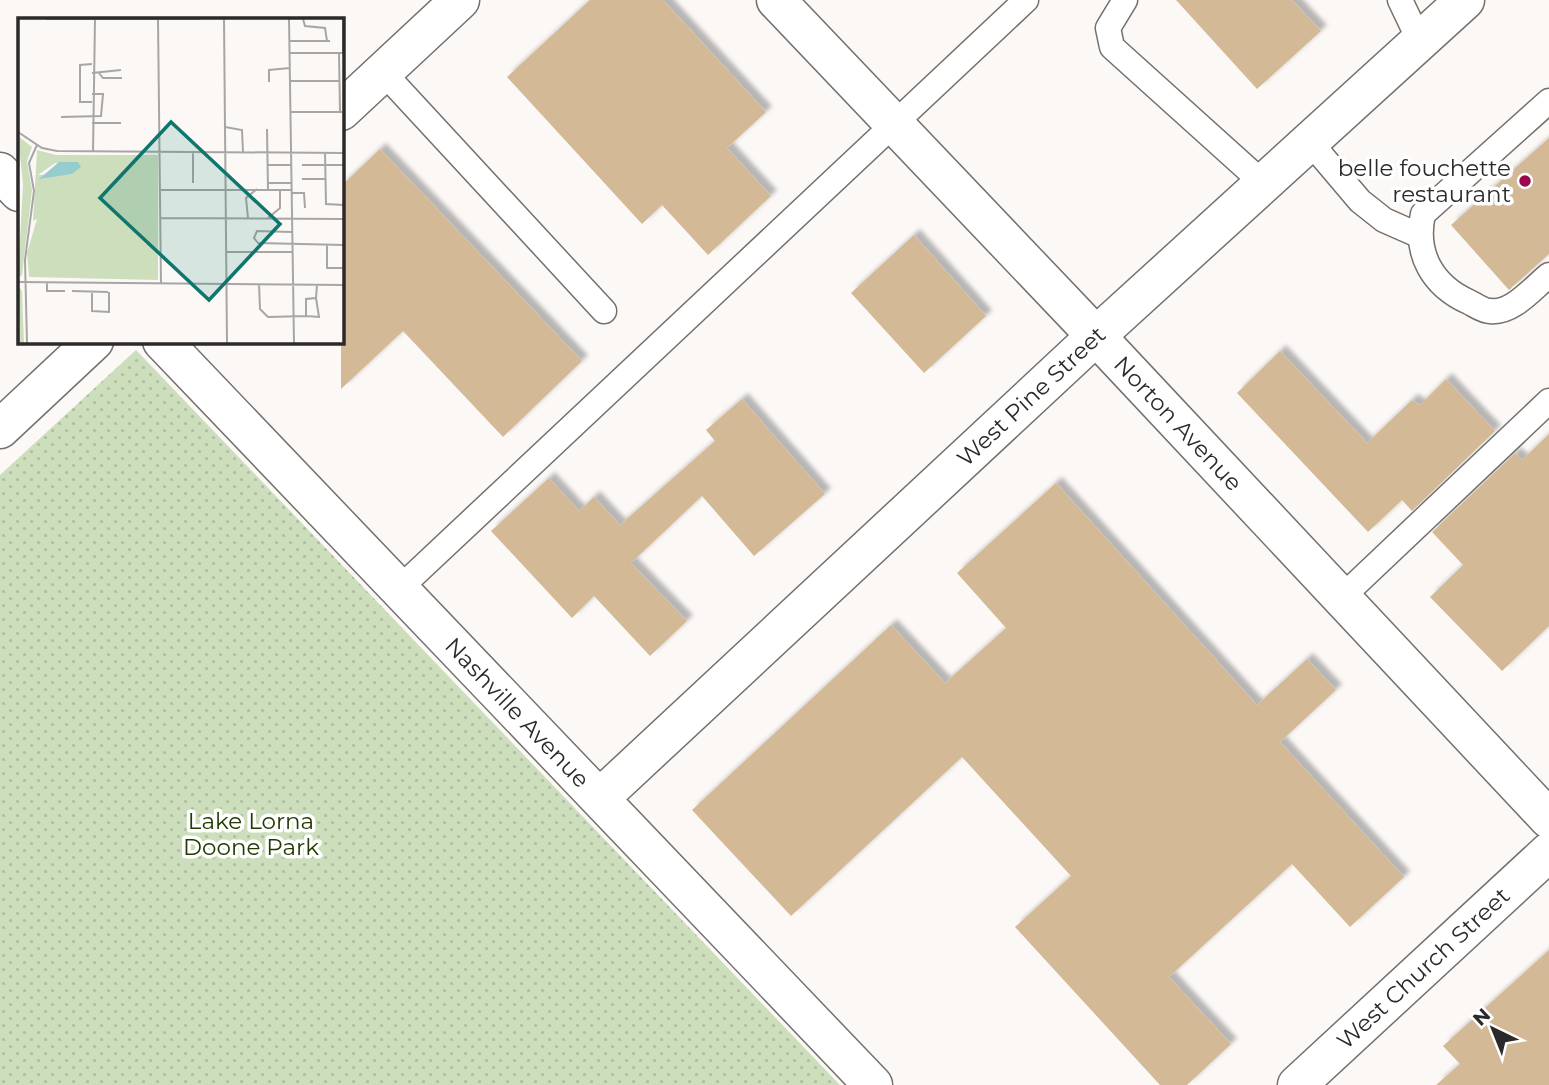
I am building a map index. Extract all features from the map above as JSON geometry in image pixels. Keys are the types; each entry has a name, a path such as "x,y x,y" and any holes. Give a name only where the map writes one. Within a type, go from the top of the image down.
{"street":[{"path":"343,109 460,0"},
{"name":"Norton Avenue","path":"776,0 1549,819"},
{"name":"West Pine Street","path":"601,797 1096,336 1465,0"},
{"path":"0,172 18,191"},
{"path":"0,429 92,343"},
{"name":"Nashville Avenue","path":"164,343 601,797 873,1085"},
{"name":"West Church Street","path":"1297,1085 1549,852"}],"lane":[{"path":"400,588 1026,0"},
{"path":"1125,0 1108,28 1112,47 1264,184"},
{"path":"1401,0 1420,42"},
{"path":"383,72 604,311"},
{"path":"1549,101 1423,215 1418,235 1428,267 1451,294 1490,312 1514,305 1549,275"},
{"path":"1310,142 1360,201 1384,220 1418,235"},
{"path":"1340,599 1549,401"}],"green space":[{"name":"Lake Lorna Doone Park","path":"136,350 840,1085 0,1085 0,475"}],"building":[{"path":"590,0 663,0 766,112 727,148 771,196 708,255 662,205 642,224 507,77"},
{"path":"1176,0 1292,0 1321,31 1257,89"},
{"name":"belle fouchette restaurant","path":"1549,138 1549,254 1509,290 1451,225"},
{"path":"380,149 582,361 503,437 403,331 341,389 343,184"},
{"path":"914,235 986,316 924,373 851,293"},
{"path":"1280,351 1367,443 1412,400 1420,405 1446,379 1495,431 1412,511 1402,500 1368,532 1237,393"},
{"path":"742,399 825,494 754,556 702,496 631,563 687,621 650,656 594,596 572,618 491,531 549,478 579,511 594,497 620,525 715,441 706,430"},
{"path":"1549,434 1549,626 1502,671 1430,597 1463,565 1432,532 1515,453 1522,460"},
{"path":"1056,483 1257,705 1307,659 1336,690 1280,742 1404,877 1350,927 1292,864 1169,977 1231,1044 1187,1085 1160,1085 1015,927 1071,876 962,757 791,916 692,810 891,625 945,683 1006,628 957,573"},
{"path":"1549,950 1549,1085 1436,1085 1460,1064 1443,1046"}],"place":[{"name":"belle fouchette restaurant","path":"1525,181"}]}
